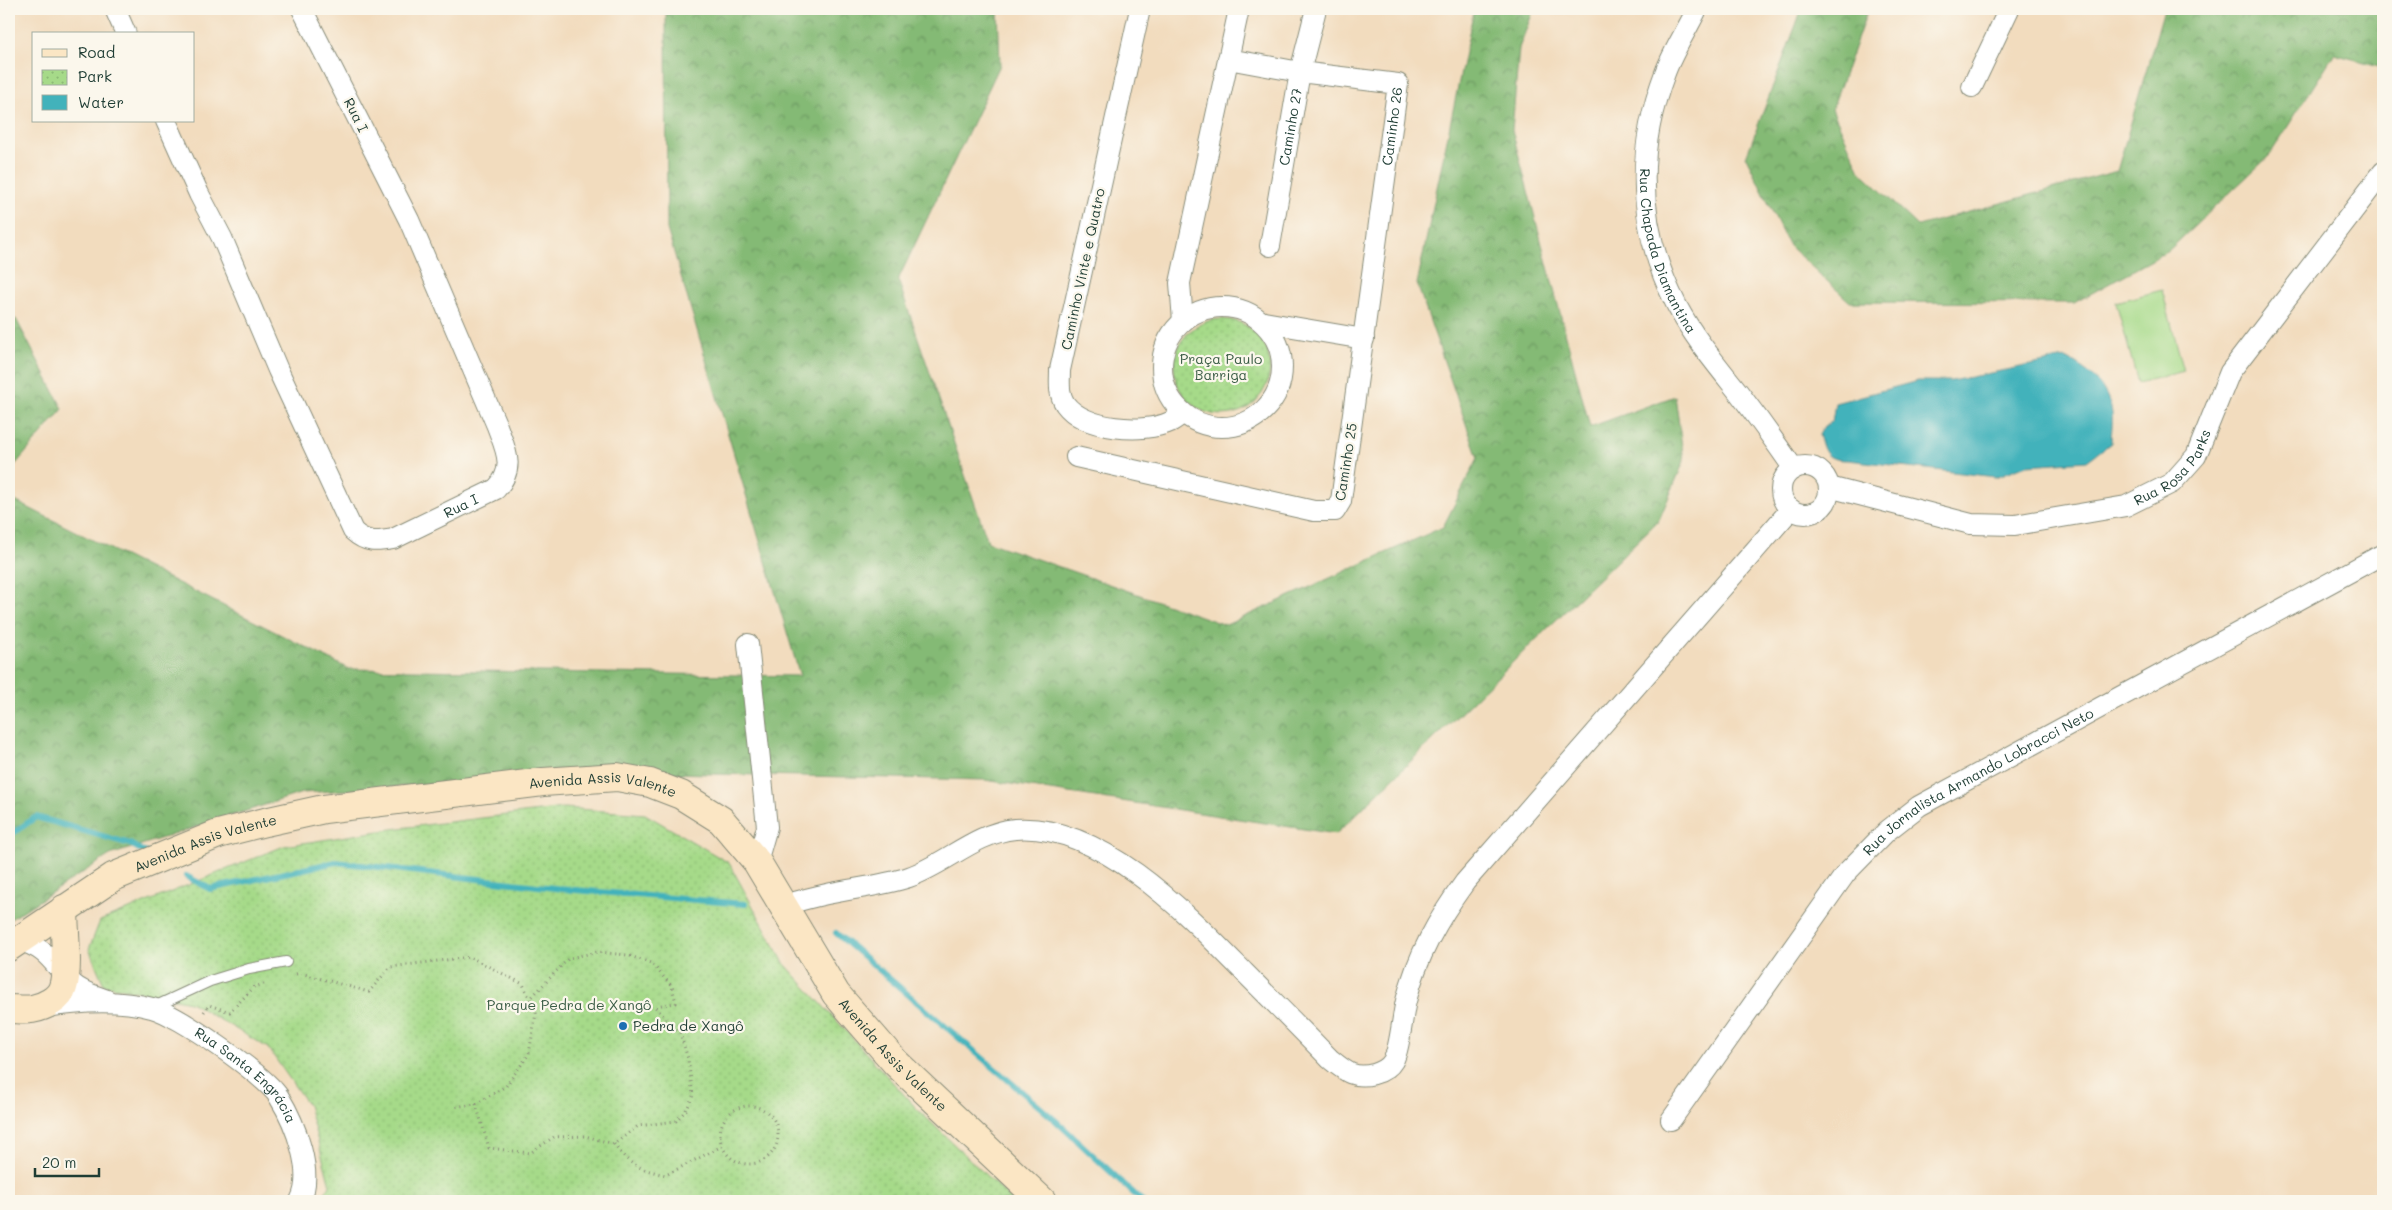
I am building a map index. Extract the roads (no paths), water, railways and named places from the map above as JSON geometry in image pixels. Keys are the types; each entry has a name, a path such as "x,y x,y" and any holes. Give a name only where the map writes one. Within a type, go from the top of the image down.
{"main road":[{"name":"Avenida Assis Valente","path":"13,944 64,908 113,877 218,834 265,822 324,809 543,782 617,777 650,783 681,795 721,820 757,862 836,994 896,1063 1042,1201"},
{"path":"17,1006 49,1003 59,996 63,988 65,974 64,908"}],"street":[{"path":"115,9 125,32"},
{"name":"Rua I","path":"166,122 222,238 278,370 353,531 362,539 375,542 393,539 496,489 504,480 507,472 508,454 409,220 302,9"},
{"name":"Caminho Vinte e Quatro","path":"1140,9 1060,370 1059,388 1065,404 1077,414 1091,422 1111,427 1152,427 1171,422 1183,413"},
{"path":"1183,322 1180,283 1239,9"},
{"name":"Caminho 27","path":"1270,246 1300,72 1316,9"},
{"name":"Rua Chapada Diamantina","path":"1697,9 1665,72 1650,121 1643,176 1647,222 1659,267 1678,307 1698,341 1760,420 1794,469"},
{"path":"1972,87 2009,9"},
{"name":"Caminho 26","path":"1228,59 1300,72 1398,84 1364,339"},
{"name":"Rua Rosa Parks","path":"1829,487 1971,524 2015,525 2126,506 2172,483 2196,456 2230,372 2383,172"},
{"path":"1264,322 1277,345 1281,368 1276,392 1262,412 1241,424 1216,427 1193,420 1183,413 1170,397 1162,378 1162,357 1169,338 1183,322 1198,312 1215,308 1232,308 1264,322 1364,339"},
{"name":"Caminho 25","path":"1076,457 1298,508 1314,511 1335,511 1341,502 1344,488 1364,339"},
{"path":"1809,467 1816,469 1823,474 1829,487 1826,502 1814,513 1798,513 1785,504 1782,488 1784,480 1794,469 1809,467"},
{"path":"784,905 827,894 878,886 911,876 989,834 1015,829 1048,831 1069,836 1096,848 1150,883 1194,922 1330,1059 1345,1071 1360,1077 1381,1072 1393,1061 1414,970 1426,942 1443,913 1465,882 1791,509"},
{"name":"Rua Jornalista Armando Lobracci Neto","path":"1671,1120 1815,914 1846,874 1887,831 1919,806 2383,554"},
{"path":"748,644 768,828 757,862"},
{"name":"Rua Santa Engrácia","path":"13,944 35,945 49,955 73,984 92,995 118,1003 153,1008 174,1018 239,1060 278,1096 303,1151 304,1193 300,1201"},
{"name":"Rua Santa Engrácia","path":"17,1006 118,1003"}],"lane":[{"path":"153,1008 210,981 249,969 286,962"}],"water":[{"path":"2065,358 2088,372 2100,384 2112,412 2111,443 2087,461 2026,465 1996,477 1835,459 1828,455 1823,447 1819,435 1824,426 1832,422 1835,403 1918,381 1951,381"}],"waterway":[{"path":"9,836 36,817 130,844 148,854"},
{"path":"186,876 210,889 336,862 563,889 745,904"},
{"path":"836,933 1055,1120 1142,1201"}],"place":[{"name":"Pedra de Xangô","path":"623,1026"}],"park label":[{"name":"Praça Paulo Barriga","path":"1221,368"},
{"name":"Parque Pedra de Xangô","path":"569,1005"}]}
